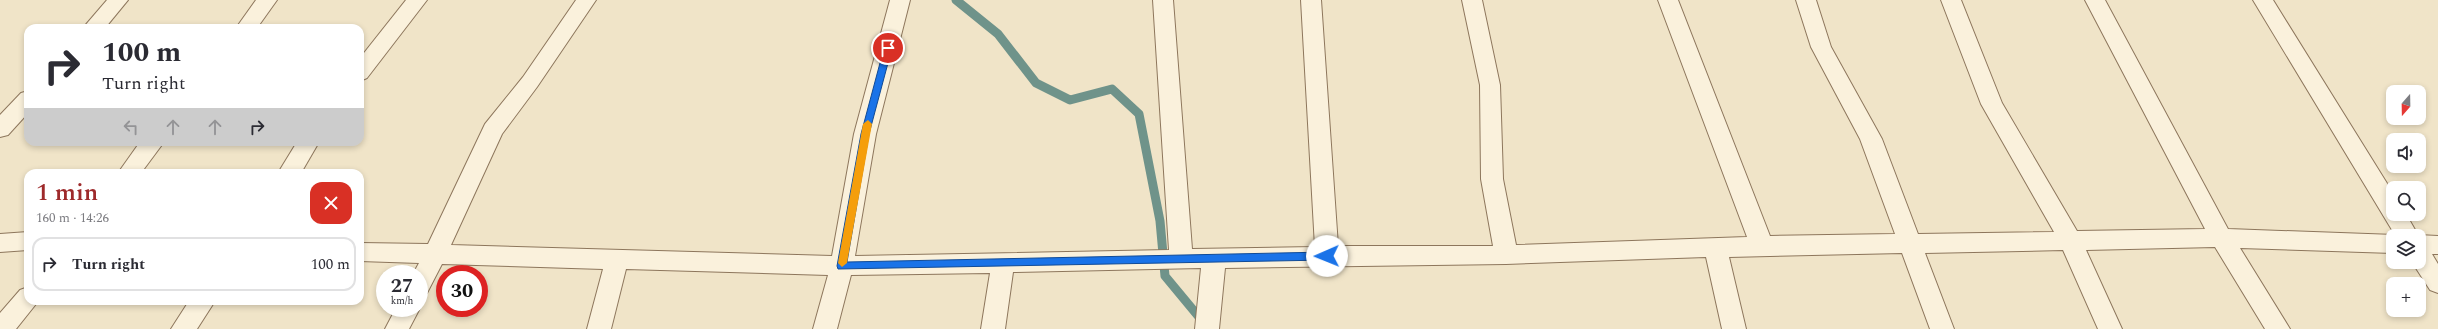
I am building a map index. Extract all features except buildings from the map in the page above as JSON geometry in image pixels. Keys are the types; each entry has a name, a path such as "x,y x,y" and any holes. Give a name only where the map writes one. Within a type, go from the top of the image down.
{"street":[{"path":"97,24 118,0"},
{"path":"249,24 267,0"},
{"path":"364,68 417,0"},
{"path":"428,269 493,130 530,82 586,0"},
{"path":"825,329 842,266 865,134 900,0"},
{"path":"1163,0 1181,259"},
{"path":"1311,0 1327,256"},
{"path":"1472,0 1490,85 1492,179 1506,255"},
{"path":"1668,0 1762,246"},
{"path":"1806,0 1820,47 1871,139 1908,243 1942,329"},
{"path":"1951,0 1992,104 2071,241 2110,329"},
{"path":"2096,0 2221,238 2278,329"},
{"path":"2263,0 2386,200"},
{"path":"0,130 24,103"},
{"path":"132,169 142,154 150,146"},
{"path":"291,169 306,146"},
{"path":"364,252 842,266 1327,256 1506,255 1762,246 2221,238 2386,244"},
{"path":"0,243 24,241"},
{"path":"2426,244 2438,245"},
{"path":"1715,248 1734,329"},
{"path":"1207,329 1214,258"},
{"path":"599,329 617,259"},
{"path":"993,329 1003,263"},
{"path":"2426,265 2438,283"},
{"path":"1,329 24,302"},
{"path":"183,329 200,305"},
{"path":"397,329 403,317"}],"waterway":[{"path":"956,0 998,34 1036,83 1070,100 1112,89 1139,114 1160,221 1165,276 1209,329"}],"slow traffic":[{"path":"842,263 868,124"}],"route":[{"path":"888,48 865,134 842,266 1327,256"}]}
